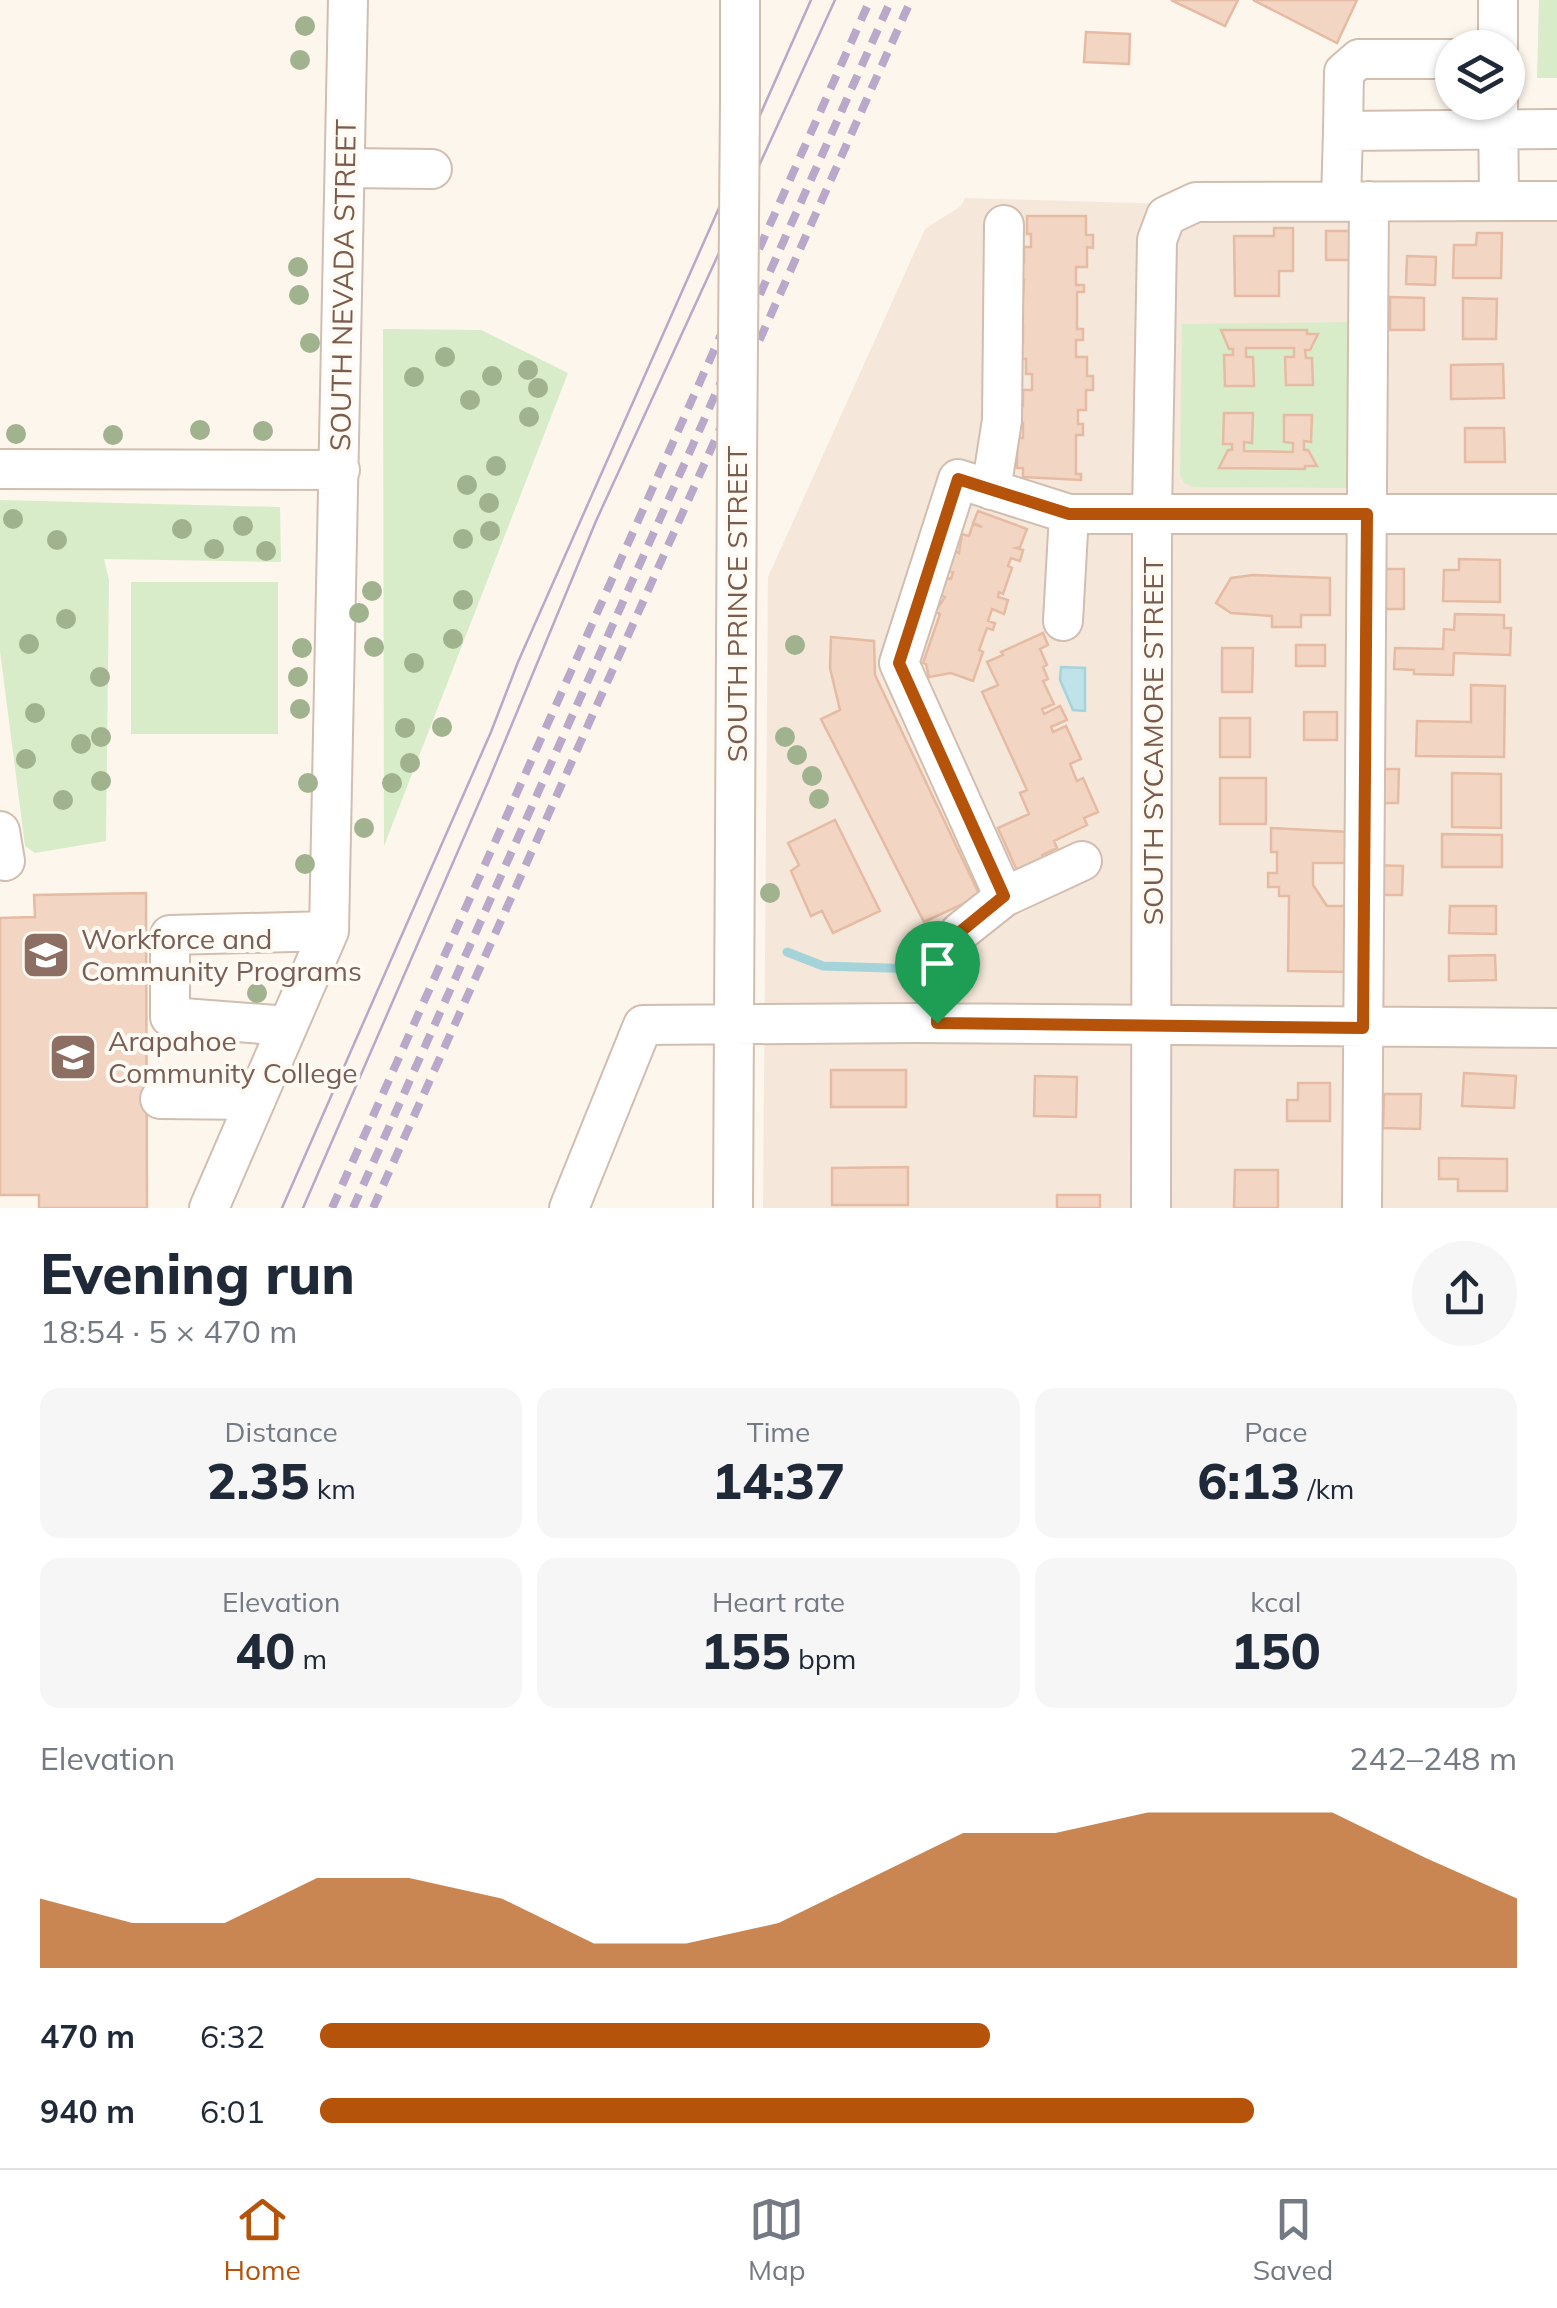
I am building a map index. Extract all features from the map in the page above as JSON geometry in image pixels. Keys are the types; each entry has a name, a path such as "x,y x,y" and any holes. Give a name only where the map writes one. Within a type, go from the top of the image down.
{"street":[{"name":"SOUTH NEVADA STREET","path":"329,931 348,0"},
{"name":"SOUTH PRINCE STREET","path":"733,1208 740,0"},
{"path":"1498,0 1498,30"},
{"path":"1362,1208 1367,514 1355,201 1343,131 1344,72 1359,59 1435,60"},
{"path":"1343,131 1457,120"},
{"path":"1498,120 1500,201"},
{"path":"1516,120 1557,129"},
{"path":"345,168 432,169"},
{"path":"1355,201 1557,201"},
{"name":"SOUTH SYCAMORE STREET","path":"1151,1208 1152,513 1157,240 1166,216 1196,202 1355,201"},
{"path":"991,490 1002,420 1004,225"},
{"path":"0,469 340,470"},
{"path":"1004,896 899,663 958,479 1069,514 1557,514"},
{"path":"1063,622 1069,514"},
{"path":"937,1023 939,963 960,932 1004,896 1082,862"},
{"path":"209,1208 256,1100 288,1026 329,931 170,936 170,1017 288,1026"},
{"path":"569,1208 642,1025 736,1022 1557,1028"},
{"path":"160,1099 256,1100"}],"shaded area":[{"path":"965,198 1557,215 1557,1208 763,1208 768,577 925,229 961,206"}],"green space":[{"path":"1539,0 1557,0 1557,78 1537,78"},
{"path":"1354,322 1352,488 1193,487 1184,483 1180,475 1182,324"},
{"path":"383,329 481,330 568,373 384,846"},
{"path":"0,500 280,507 281,562 104,559 109,580 106,841 35,853 25,846 0,651"},
{"path":"131,582 278,582 278,734 131,734"}],"water":[{"path":"1061,667 1085,668 1085,711 1073,710 1060,680"}],"building":[{"path":"1171,0 1238,0 1225,26"},
{"path":"1253,0 1357,0 1337,43"},
{"path":"1086,32 1130,34 1129,64 1084,62"},
{"path":"1027,216 1086,216 1086,235 1093,235 1093,248 1087,247 1087,267 1076,267 1076,285 1084,285 1084,292 1077,292 1077,329 1083,329 1083,340 1076,340 1076,357 1087,357 1087,376 1093,376 1093,390 1086,390 1086,410 1078,410 1083,435 1076,435 1076,474 1081,474 1081,480 1023,477 1023,468 1017,468 1017,438 1023,438 1023,423 1017,423 1017,406 1023,406 1023,390 1032,390 1032,374 1026,374 1026,359 1017,359 1017,342 1023,342 1023,327 1016,327 1016,296 1023,297 1024,280 1016,280 1016,261 1024,262 1024,247 1031,247"},
{"path":"1274,228 1293,228 1293,271 1279,271 1279,296 1235,296 1234,236 1274,236"},
{"path":"1326,231 1353,231 1353,260 1326,260"},
{"path":"1477,233 1502,233 1501,278 1453,278 1454,245 1476,245"},
{"path":"1407,256 1436,257 1435,285 1406,284"},
{"path":"1390,297 1424,298 1424,330 1390,330"},
{"path":"1463,298 1497,299 1496,339 1463,339"},
{"path":"1221,330 1307,330 1307,334 1318,334 1310,350 1305,350 1306,358 1312,358 1313,385 1286,385 1285,357 1294,357 1294,348 1246,348 1246,357 1253,357 1254,386 1225,386 1224,355 1233,355 1233,349 1229,349"},
{"path":"1503,364 1504,398 1451,399 1451,365"},
{"path":"1224,413 1253,413 1252,443 1244,442 1244,451 1293,452 1293,443 1284,442 1284,415 1312,415 1311,442 1304,441 1304,450 1308,450 1317,466 1219,468 1228,450 1232,450 1232,444 1223,444"},
{"path":"1465,428 1504,428 1505,462 1465,462"},
{"path":"978,511 1027,529 1016,548 1023,550 1020,561 1011,558 1008,566 1012,568 1003,594 999,592 998,597 1008,600 1004,614 992,609 988,621 995,623 993,630 987,628 973,681 951,673 929,677 923,663 940,614 935,612 945,597 940,595 947,578 951,579 953,572 948,571 955,551 959,553 962,534 969,536 973,524 982,527 973,523"},
{"path":"1459,559 1500,560 1500,602 1443,601 1444,570 1459,570"},
{"path":"1372,569 1404,569 1404,609 1372,609"},
{"path":"1231,578 1330,578 1330,615 1301,615 1301,627 1272,627 1272,616 1231,613 1216,603"},
{"path":"1455,614 1504,615 1504,628 1511,628 1510,655 1454,653 1453,675 1394,669 1395,648 1443,649 1444,629 1454,630"},
{"path":"1043,633 1048,645 1040,649 1048,679 1043,681 1054,704 1042,709 1044,714 1060,706 1067,720 1051,727 1053,732 1066,726 1081,759 1070,764 1077,781 1083,778 1098,812 1084,818 1087,825 1054,841 1057,848 1042,855 1046,863 1019,875 998,828 1029,814 1020,793 1027,790 982,692 998,685 987,662"},
{"path":"831,637 874,641 875,675 980,896 924,922 821,719 840,710 830,668"},
{"path":"1296,645 1325,645 1325,666 1296,666"},
{"path":"1222,648 1253,648 1252,692 1222,692"},
{"path":"1471,685 1505,686 1504,757 1416,756 1417,721 1471,722"},
{"path":"1304,712 1337,712 1337,740 1304,740"},
{"path":"1220,718 1250,718 1250,757 1220,757"},
{"path":"1372,769 1399,769 1398,803 1371,803"},
{"path":"1452,773 1501,774 1501,828 1452,827"},
{"path":"1220,778 1266,778 1266,824 1220,824"},
{"path":"835,820 880,911 833,933 822,911 811,916 791,871 799,865 788,843"},
{"path":"1271,828 1349,832 1348,863 1313,863 1313,885 1327,906 1348,906 1347,972 1288,971 1289,896 1279,896 1279,887 1268,887 1268,873 1277,873 1277,852 1271,852"},
{"path":"1442,834 1502,835 1502,867 1442,867"},
{"path":"1371,865 1403,866 1402,895 1371,895"},
{"name":"Arapahoe Community College","path":"146,893 147,1208 39,1208 39,1195 0,1195 0,918 35,917 34,895"},
{"path":"1450,906 1496,906 1496,934 1449,933"},
{"path":"1495,955 1496,980 1449,981 1449,956"},
{"path":"831,1070 906,1070 906,1107 831,1107"},
{"path":"1464,1073 1516,1076 1514,1108 1462,1106"},
{"path":"1035,1076 1077,1077 1076,1117 1034,1116"},
{"path":"1298,1083 1330,1083 1330,1121 1287,1121 1287,1100 1298,1100"},
{"path":"1384,1094 1421,1094 1420,1129 1383,1128"},
{"path":"1439,1158 1507,1159 1507,1191 1458,1191 1458,1179 1439,1179"},
{"path":"908,1167 908,1205 832,1205 832,1168"},
{"path":"1235,1170 1278,1170 1278,1208 1234,1208"},
{"path":"1057,1195 1100,1195 1100,1208 1057,1208"}],"waterway":[{"path":"787,952 823,966 919,969"}],"tram line":[{"path":"282,1208 811,0"},
{"path":"303,1208 488,782 596,521 835,0"}],"railway":[{"path":"332,1208 870,0"},
{"path":"353,1208 891,0"},
{"path":"373,1208 911,0"}],"place":[{"name":"Workforce and Community Programs","path":"46,955"},
{"name":"Arapahoe Community College","path":"73,1057"}],"route":[{"path":"958,479 1069,514 1367,514 1363,1028 937,1023 939,963 960,932 1004,896 899,663 958,479"}]}
